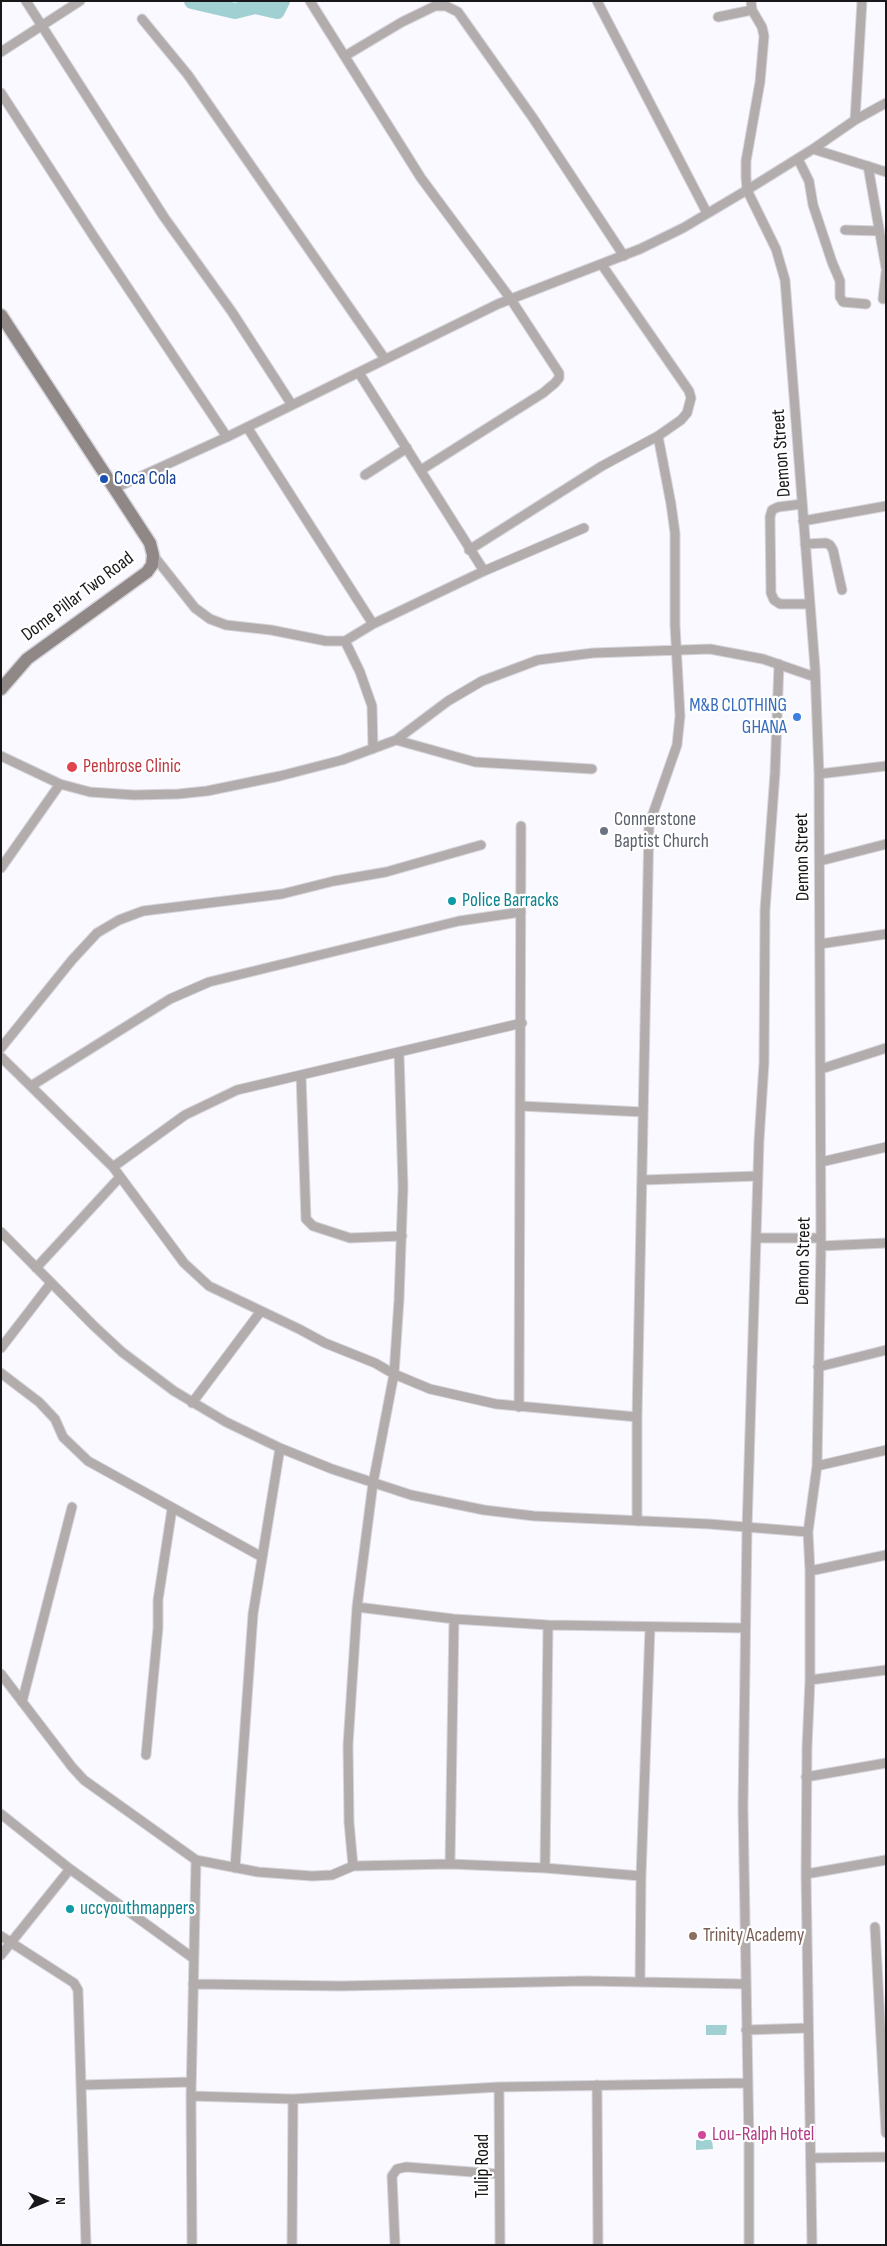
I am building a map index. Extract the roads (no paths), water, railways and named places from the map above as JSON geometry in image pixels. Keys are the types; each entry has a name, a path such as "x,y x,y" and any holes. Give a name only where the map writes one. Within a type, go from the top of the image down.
{"street":[{"path":"26,1 164,217 232,312 292,405"},
{"path":"1,52 80,1"},
{"path":"310,1 421,178 510,298 559,372 556,384 421,470"},
{"path":"596,1 707,214"},
{"path":"856,120 862,1"},
{"path":"345,56 402,22 435,6 446,6 458,12 533,118 624,256"},
{"path":"718,17 752,6 764,36 760,82 746,161 748,190"},
{"path":"142,19 188,75 385,359"},
{"path":"1,92 94,237 227,437"},
{"path":"113,489 227,437 510,298 602,265 683,228 748,190 856,120 886,103"},
{"path":"813,149 886,172"},
{"path":"798,159 809,181 812,205 840,281 840,297 843,302 866,304"},
{"path":"868,166 886,268"},
{"name":"Demon Street","path":"748,190 776,249 785,280 815,677 820,861 821,1242 817,1466 808,1532 810,1680 806,1777 806,1874 812,2245"},
{"path":"876,213 886,217"},
{"path":"846,230 879,231"},
{"path":"469,550 602,466 658,436 681,420 687,413 691,398 680,378 602,265"},
{"path":"884,299 886,272"},
{"path":"1,315 150,543 153,555 195,608 210,619 226,625 272,630 326,641 345,641 373,624 484,571 584,528"},
{"path":"359,373 484,571"},
{"path":"247,427 373,624"},
{"path":"637,1521 637,1417 649,825 677,745 680,716 678,650 675,625 675,533 658,436"},
{"path":"365,475 407,448"},
{"path":"802,504 778,506 772,510 770,517 771,594 774,600 780,604 810,604"},
{"path":"803,521 886,506"},
{"path":"805,544 826,543 830,545 834,550 842,590"},
{"name":"Dome Pillar Two Road","path":"1,689 27,659 147,572 152,565 153,555"},
{"path":"345,641 360,672 372,706 373,749"},
{"path":"1,756 60,784 105,794 178,794 207,791 263,780 342,760 373,749 396,740 448,701 482,681 517,666 569,654 710,649 746,654 815,677"},
{"path":"748,2245 749,2144 746,2083 743,1807 747,1528 758,1176 764,1062 765,910 780,664"},
{"path":"396,740 475,762 592,769"},
{"path":"818,774 886,766"},
{"path":"1,868 60,784"},
{"path":"519,1407 522,1023 521,826"},
{"path":"820,861 886,844"},
{"path":"1,1048 72,960 97,934 119,920 143,911 282,894 334,881 386,872 481,845"},
{"path":"31,1086 98,1046 170,999 209,982 459,921 521,912"},
{"path":"820,944 886,934"},
{"path":"113,1167 162,1131 208,1103 237,1090 522,1023"},
{"path":"821,1068 886,1048"},
{"path":"352,1866 349,1822 348,1745 357,1607 373,1483 394,1374 402,1236 403,1187 399,1052"},
{"path":"1,1057 113,1167 180,1259 195,1276 209,1286 325,1343 375,1363 394,1374 430,1389 461,1397 519,1407 637,1417"},
{"path":"301,1074 306,1219 313,1226 350,1238 402,1236"},
{"path":"521,1106 643,1112"},
{"path":"821,1162 886,1147"},
{"path":"643,1180 758,1176"},
{"path":"36,1268 120,1177"},
{"path":"1,1232 122,1352 192,1403 280,1448 332,1469 411,1495 484,1510 534,1516 808,1532"},
{"path":"757,1238 821,1242 886,1243"},
{"path":"1,1348 51,1283"},
{"path":"192,1403 261,1312"},
{"path":"818,1367 886,1350"},
{"path":"1,1373 39,1402 55,1419 63,1437 88,1461 262,1557"},
{"path":"235,1868 248,1664 262,1557 280,1448"},
{"path":"817,1466 886,1450"},
{"path":"22,1702 72,1506"},
{"path":"146,1755 158,1628 158,1600 172,1509"},
{"path":"810,1571 886,1555"},
{"path":"357,1607 454,1619 548,1625 745,1628"},
{"path":"450,1864 454,1619"},
{"path":"545,1868 548,1625"},
{"path":"640,1982 641,1876 650,1627"},
{"path":"810,1680 886,1670"},
{"path":"1,1674 17,1692 22,1702 84,1780 196,1860 235,1868 312,1876 332,1875 352,1866 450,1864 545,1868 641,1876"},
{"path":"806,1777 886,1763"},
{"path":"1,1814 70,1870 193,1958"},
{"path":"192,2245 191,2082 196,1860"},
{"path":"806,1874 886,1860"},
{"path":"1,1955 12,1944 70,1870"},
{"path":"875,1927 886,2133"},
{"path":"1,1936 74,1983 78,1990 86,2245"},
{"path":"193,1984 341,1986 585,1981 745,1984"},
{"path":"746,2030 808,2028"},
{"path":"82,2084 191,2082"},
{"path":"191,2096 293,2099 499,2087 746,2083"},
{"path":"597,2086 598,2245"},
{"name":"Tulip Road","path":"499,2087 500,2245"},
{"path":"292,2245 293,2099"},
{"path":"811,2158 886,2157"},
{"path":"394,2245 392,2176 398,2169 406,2166 499,2174"}],"water":[{"path":"706,2025 727,2025 726,2035 706,2035"},
{"path":"696,2140 712,2140 713,2149 696,2150"}],"waterway":[{"path":"192,1 235,11 255,6 277,11 282,1"}],"place":[{"name":"Coca Cola","path":"104,479"},
{"name":"M&B CLOTHING GHANA","path":"797,717"},
{"name":"Penbrose Clinic","path":"72,767"},
{"name":"Connerstone Baptist Church","path":"604,831"},
{"name":"Police Barracks","path":"452,901"},
{"name":"uccyouthmappers","path":"70,1909"},
{"name":"Trinity Academy","path":"693,1936"},
{"name":"Lou-Ralph Hotel","path":"702,2135"}]}
